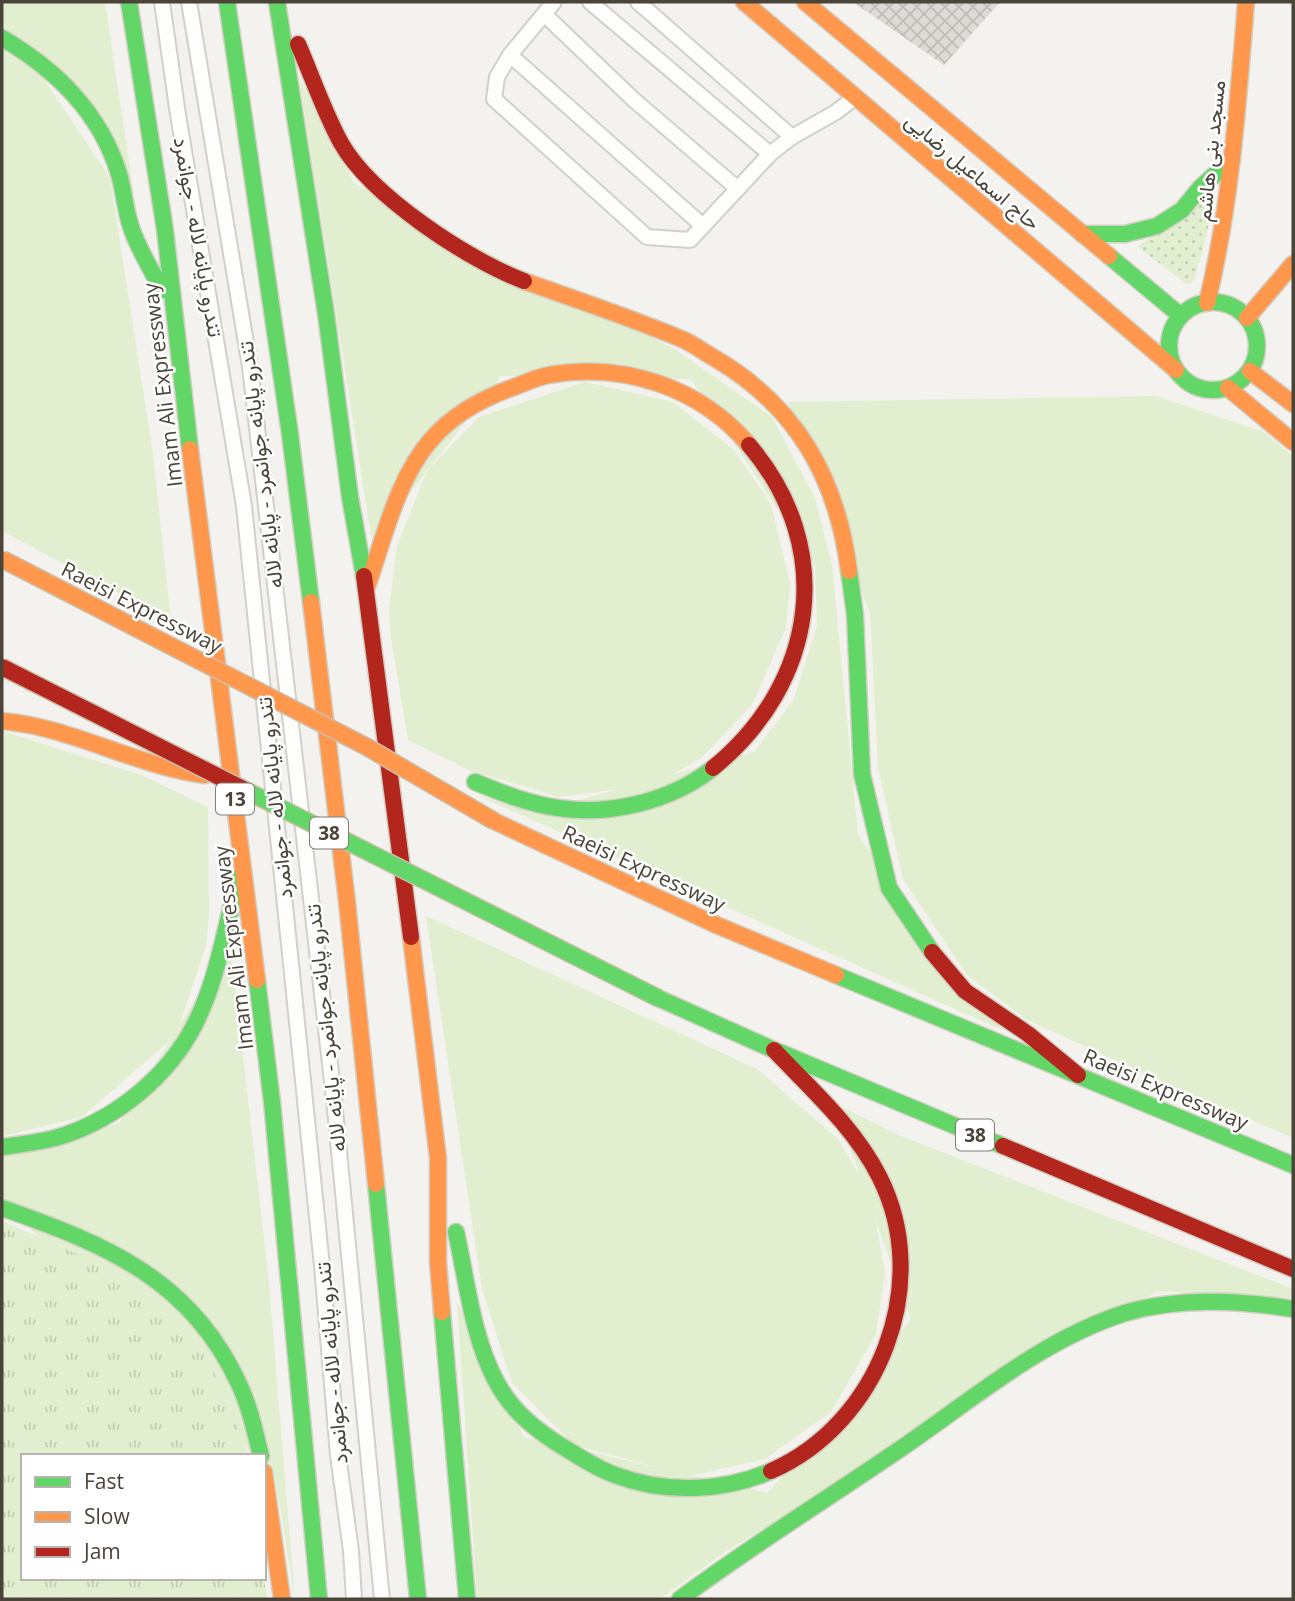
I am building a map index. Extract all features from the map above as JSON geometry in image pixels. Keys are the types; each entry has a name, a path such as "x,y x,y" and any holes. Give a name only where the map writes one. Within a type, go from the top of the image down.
{"main road":[{"name":"Imam Ali Expressway","path":"129,2 165,230 173,313 272,1102 319,1599"},
{"path":"227,2 290,434 345,888 418,1599"},
{"path":"278,2 326,314 350,498 366,589 439,1158 479,1332 490,1370 507,1399 539,1433 592,1464 626,1479 674,1487 712,1487 751,1480 784,1467 813,1448 840,1423 860,1399 878,1371 896,1320 902,1284 898,1238 879,1176 843,1125 774,1050"},
{"path":"278,2 342,144 372,181 413,216 455,246 506,274 686,341 743,375 782,410 810,450 829,489 846,548 855,615 862,774 890,888 926,944 965,991 1028,1034 1078,1075"},
{"name":"حاج اسماعیل رضایی","path":"744,2 1176,370"},
{"name":"حاج اسماعیل رضایی","path":"805,2 1181,316"},
{"name":"مسجد بنی هاشم","path":"1207,303 1218,264 1232,159 1246,2"},
{"path":"2,38 47,67 81,101 93,119 116,167 132,229 173,313"},
{"path":"1082,233 1125,234 1157,226 1182,210 1200,188 1232,159"},
{"path":"1247,318 1293,264"},
{"path":"1207,303 1222,303 1235,308 1247,318 1254,330 1256,358 1250,371 1228,388 1213,391 1186,381 1176,370 1170,357 1169,342 1173,328 1181,316 1193,307 1207,303"},
{"path":"366,589 410,472 424,448 447,422 510,387 548,374 589,370 620,371 654,379 690,394 740,431 783,491 796,520 806,568 801,630 781,686 739,744 706,774 653,800 612,808 562,808 513,798 469,780"},
{"path":"1250,371 1293,404"},
{"path":"1228,388 1293,442"},
{"name":"Raeisi Expressway","path":"2,559 367,747 495,821 714,924 1293,1165"},
{"name":"38","path":"2,667 658,998 774,1050 1293,1269"},
{"path":"2,722 58,730 175,771 216,777"},
{"path":"367,747 439,771"},
{"path":"2,1147 63,1136 89,1126 114,1111 162,1069 193,1027 203,1003 243,862"},
{"path":"439,1158 439,1262 467,1599"},
{"path":"2,1208 86,1238 122,1256 160,1283 189,1309 212,1339 239,1384 249,1409 260,1454"},
{"path":"680,1599 993,1384 1078,1332 1115,1317 1158,1306 1196,1302 1243,1302 1293,1309"},
{"path":"266,1486 282,1599"}],"lane":[{"name":"تندرو پایانه لاله - جوانمرد","path":"162,2 178,115 244,506 354,1599"},
{"name":"تندرو پایانه جوانمرد - پایانه لاله","path":"188,2 250,367 332,1085 382,1599"},
{"path":"554,2 510,55 496,77 494,99 647,237 690,240 770,154 855,98"},
{"path":"590,2 770,154"},
{"path":"638,2 792,137"},
{"path":"544,14 634,100 738,189"},
{"path":"510,55 703,226"}],"green space":[{"path":"2,2 105,2 141,242 125,162 2,24"},
{"path":"2,49 41,75 110,178 153,454 171,621 2,531"},
{"path":"299,77 355,184 676,350 772,417 815,498 832,565 858,835 1002,1030 472,793 532,813 754,752 794,699 817,626 815,565 691,379 501,376 372,542"},
{"path":"1206,194 1213,208 1195,279 1188,285 1138,247"},
{"path":"585,382 673,402 734,450 771,504 790,584 786,628 752,705 701,758 656,784 559,797 469,770 408,740 389,610 397,546 427,471 479,417"},
{"path":"1156,396 1264,432 1293,456 1293,1138 1027,1020 967,975 903,879 878,767 870,613 788,402"},
{"path":"2,731 141,775 208,807 209,914 206,946 176,1035 82,1117 2,1136"},
{"path":"426,916 757,1069 838,1139 871,1195 885,1272 876,1334 831,1412 765,1459 690,1476 574,1445 512,1383 482,1289"},
{"path":"230,943 268,1273 295,1599 275,1477 266,1468 266,1454 252,1454 2,1200 2,1157 119,1123"},
{"path":"834,1103 901,1136 1293,1289 1293,1298 1158,1291 725,1552 660,1599 477,1599 457,1302 524,1437 768,1493 911,1320"},
{"path":"2,1221 137,1280 200,1339 248,1454 21,1454 21,1580 264,1580 267,1599 2,1599"}],"building":[{"path":"853,2 1000,2 944,65"}],"traffic: fast":[{"path":"129,2 165,230 190,449"},
{"path":"227,2 290,434 311,602"},
{"path":"277,2 364,576"},
{"path":"2,38 22,50 58,79 88,112 111,152 134,235 162,290"},
{"path":"1082,234 1125,234 1157,226 1182,210 1200,188 1232,159"},
{"path":"1109,256 1181,316"},
{"path":"1213,302 1230,306 1244,315 1253,329 1257,346 1253,363 1244,377 1230,386 1213,390 1196,386 1182,377 1173,363 1169,346 1173,329 1182,315 1196,306 1213,302"},
{"path":"849,571 855,615 862,774 889,888 932,952"},
{"path":"475,782 537,804 598,810 619,808 660,797 697,780 713,768"},
{"path":"243,789 658,998"},
{"path":"2,1147 50,1139 85,1127 122,1106 156,1078 183,1044 202,1008 220,953 239,877"},
{"path":"836,975 1293,1165"},
{"path":"257,980 272,1102 319,1599"},
{"path":"658,998 1003,1146"},
{"path":"376,1184 418,1599"},
{"path":"2,1208 110,1252 141,1270 170,1292 196,1317 219,1348 243,1393 260,1454"},
{"path":"456,1232 471,1308 488,1364 502,1392 518,1412 536,1428 603,1470 654,1485 674,1488 714,1487 771,1471"},
{"path":"680,1599 1037,1354 1095,1324 1145,1308 1187,1302 1230,1302 1293,1309"},
{"path":"442,1312 467,1599"}],"traffic: slow":[{"path":"744,2 1176,370"},
{"path":"805,2 1109,256"},
{"path":"1207,303 1228,191 1246,2"},
{"path":"1247,318 1293,264"},
{"path":"524,281 684,340 744,378 769,399 791,423 823,476 835,505 849,571"},
{"path":"1250,371 1293,404"},
{"path":"367,587 400,492 408,474 430,441 468,409 531,380 549,375 605,372 658,383 707,408 749,445"},
{"path":"1228,388 1293,442"},
{"path":"190,449 257,980"},
{"path":"2,559 367,747 494,821"},
{"path":"311,602 347,902 376,1184"},
{"path":"2,721 53,731 154,764 205,775"},
{"path":"494,821 714,924 836,975"},
{"path":"411,937 438,1158 438,1262 442,1312"},
{"path":"266,1486 282,1599"}],"traffic: jam":[{"path":"298,44 341,143 374,184 449,242 524,281"},
{"path":"713,768 748,734 775,696 793,656 803,613 804,570 795,527 777,485 749,445"},
{"path":"364,576 411,937"},
{"path":"2,667 243,789"},
{"path":"932,952 965,991 1028,1034 1078,1075"},
{"path":"771,1471 809,1449 841,1420 867,1385 886,1346 897,1304 901,1261 895,1217 869,1158 831,1109 774,1050"},
{"path":"1003,1146 1293,1269"}]}
